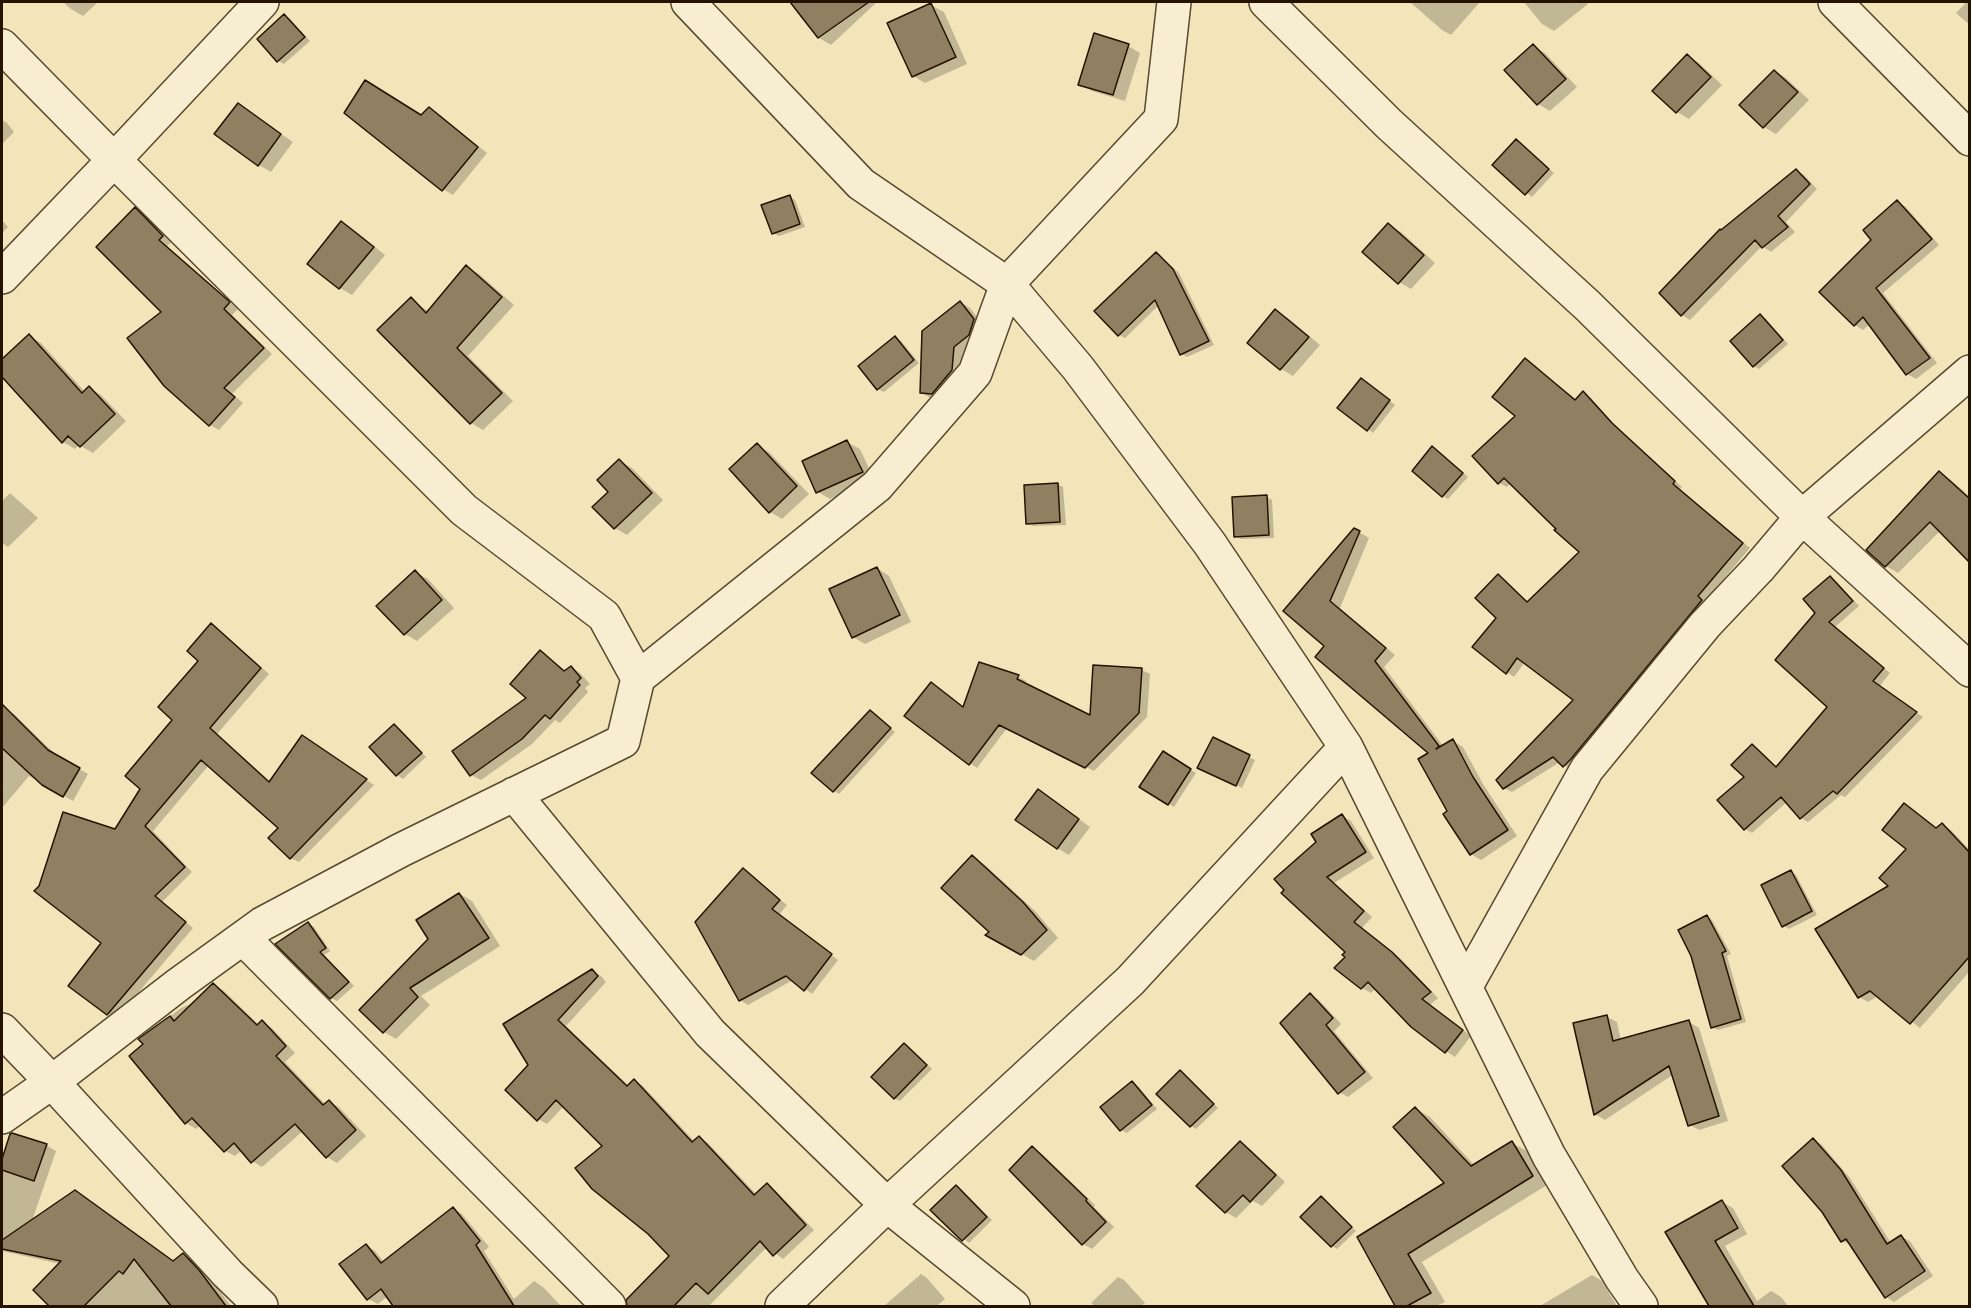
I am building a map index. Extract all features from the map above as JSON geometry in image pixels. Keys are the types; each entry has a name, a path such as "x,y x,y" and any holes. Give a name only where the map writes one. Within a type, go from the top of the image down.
{"street":[{"path":"2,277 262,2"},
{"path":"688,2 861,184 1007,284 1078,368 1210,544 1346,747 1549,1156 1622,1279 1641,1306"},
{"path":"2,1117 262,924 401,850 623,741 638,678 877,486 975,373 1007,284 1161,119 1174,2"},
{"path":"1266,2 1389,124 1588,306 1802,517 1970,670"},
{"path":"1835,2 1970,139"},
{"path":"2,46 464,510 604,616 638,678"},
{"path":"1466,986 1587,769 1705,625 1758,569 1802,517 1970,372"},
{"path":"782,1306 887,1205 1130,981 1346,747"},
{"path":"514,794 710,1033 887,1205 1013,1306"},
{"path":"243,938 609,1306"},
{"path":"2,1030 228,1274 261,1306"}],"building":[{"path":"790,2 869,2 818,38"},
{"path":"931,3 956,57 912,77 887,23"},
{"path":"284,14 305,37 277,62 257,39"},
{"path":"1094,33 1129,44 1113,95 1078,85"},
{"path":"1533,44 1566,79 1537,105 1504,70"},
{"path":"1687,54 1711,77 1676,113 1652,91"},
{"path":"1774,70 1798,92 1763,128 1739,105"},
{"path":"365,80 421,115 429,107 478,147 442,191 344,113"},
{"path":"238,103 281,134 258,166 214,134"},
{"path":"1516,139 1549,169 1525,195 1492,165"},
{"path":"1796,169 1810,184 1778,216 1788,227 1762,248 1755,240 1681,316 1659,293 1720,229"},
{"path":"790,195 800,224 772,234 761,205"},
{"path":"1897,200 1932,239 1876,288 1930,358 1906,375 1863,317 1854,326 1819,292 1871,240 1863,230"},
{"path":"135,207 163,236 159,240 230,302 224,309 264,348 224,388 235,397 209,426 164,386 127,338 161,312 96,247"},
{"path":"341,221 374,247 339,289 307,264"},
{"path":"1388,223 1424,255 1398,284 1362,252"},
{"path":"1156,252 1173,269 1209,341 1180,355 1155,300 1118,336 1094,311"},
{"path":"466,265 502,297 457,348 502,393 470,424 377,330 411,297 426,313"},
{"path":"960,301 974,319 969,335 954,347 952,370 932,394 920,393 922,331"},
{"path":"1275,309 1309,337 1280,370 1247,343"},
{"path":"1760,314 1783,340 1753,367 1730,341"},
{"path":"29,334 82,393 89,386 115,414 80,447 68,436 62,443 2,377 2,359"},
{"path":"895,336 914,360 877,390 858,366"},
{"path":"1525,358 1575,400 1583,391 1612,423 1675,481 1673,484 1743,543 1698,596 1702,600 1571,759 1563,767 1553,757 1503,789 1496,780 1573,700 1517,658 1506,674 1472,647 1496,618 1475,598 1498,574 1527,602 1579,552 1554,530 1556,529 1504,478 1498,484 1472,456 1515,416 1492,397"},
{"path":"1361,378 1390,400 1367,431 1337,408"},
{"path":"847,440 863,472 816,493 802,461"},
{"path":"757,443 797,486 769,513 729,469"},
{"path":"1432,446 1463,473 1442,497 1412,471"},
{"path":"619,459 652,493 614,529 592,507 608,492 597,480"},
{"path":"1939,471 1970,499 1970,563 1930,522 1885,567 1866,550"},
{"path":"1058,483 1060,522 1026,524 1024,485"},
{"path":"1267,495 1269,535 1234,537 1232,497"},
{"path":"1354,528 1360,531 1330,601 1386,648 1375,661 1439,746 1436,749 1453,739 1473,777 1508,830 1470,855 1443,814 1447,811 1418,759 1428,753 1315,657 1324,646 1283,611"},
{"path":"877,567 900,615 852,638 829,589"},
{"path":"415,570 442,600 404,635 376,606"},
{"path":"1830,576 1853,601 1829,622 1884,668 1873,681 1917,712 1837,794 1833,791 1800,819 1781,797 1744,830 1717,800 1744,777 1731,765 1752,744 1776,767 1827,707 1775,660 1815,613 1803,599"},
{"path":"211,623 261,668 210,728 269,782 302,735 367,779 290,859 268,838 278,828 201,760 145,826 185,867 155,896 186,922 107,1015 68,986 101,943 34,891 39,886 63,812 115,829 140,789 125,776 172,720 158,707 198,661 187,651"},
{"path":"540,650 564,671 571,666 581,678 577,682 580,685 550,719 545,715 522,739 470,776 452,751 526,698 510,684"},
{"path":"979,662 1019,675 1017,679 1090,715 1093,665 1142,668 1139,713 1085,768 999,725 969,765 904,716 931,682 963,707"},
{"path":"2,704 48,750 80,768 63,797 42,785 2,748"},
{"path":"870,710 891,728 833,792 811,773"},
{"path":"394,724 422,753 396,776 369,747"},
{"path":"1213,737 1250,755 1236,786 1197,768"},
{"path":"1163,751 1191,769 1168,805 1139,787"},
{"path":"1038,789 1079,819 1057,849 1015,820"},
{"path":"1904,803 1936,828 1942,823 1970,853 1970,956 1910,1024 1870,991 1858,998 1815,929 1888,886 1879,878 1906,849 1882,830"},
{"path":"1342,814 1366,852 1327,877 1364,911 1354,922 1392,952 1431,992 1422,999 1463,1030 1445,1053 1411,1027 1368,982 1361,989 1334,968 1345,957 1342,955 1345,952 1281,893 1284,890 1274,879 1316,842 1311,834"},
{"path":"972,855 1023,902 1047,930 1021,955 985,935 989,932 941,888"},
{"path":"743,868 780,900 772,909 832,954 804,991 786,976 739,1001 695,922"},
{"path":"1791,870 1812,911 1782,927 1761,885"},
{"path":"459,893 489,938 410,988 418,997 383,1033 359,1010 428,939 416,920"},
{"path":"1707,915 1726,951 1722,953 1741,1019 1711,1028 1691,956 1678,930"},
{"path":"308,922 326,948 320,952 349,982 330,999 275,944"},
{"path":"592,969 598,976 558,1020 627,1086 634,1079 692,1142 699,1136 754,1195 767,1183 806,1225 773,1256 760,1241 708,1294 696,1283 674,1306 627,1306 626,1300 669,1256 648,1234 592,1189 575,1168 602,1146 556,1100 537,1121 505,1090 528,1065 503,1024"},
{"path":"213,983 257,1025 262,1020 286,1046 276,1056 323,1105 329,1100 356,1130 326,1158 295,1124 251,1163 234,1143 224,1152 192,1118 185,1124 129,1056 143,1044 138,1039 170,1016 174,1021"},
{"path":"1310,993 1333,1018 1326,1025 1365,1072 1338,1094 1280,1023"},
{"path":"1607,1015 1613,1041 1689,1020 1719,1116 1688,1126 1669,1066 1594,1115 1573,1023"},
{"path":"904,1043 927,1065 894,1099 871,1077"},
{"path":"1180,1070 1214,1104 1190,1127 1156,1094"},
{"path":"1132,1081 1152,1105 1120,1131 1100,1107"},
{"path":"1415,1107 1471,1166 1512,1141 1533,1176 1408,1254 1431,1293 1407,1306 1395,1306 1357,1237 1444,1183 1393,1127"},
{"path":"12,1133 47,1144 34,1181 2,1170 2,1159"},
{"path":"1813,1138 1841,1170 1887,1244 1901,1235 1925,1271 1885,1298 1846,1239 1841,1242 1822,1212 1782,1166"},
{"path":"1240,1141 1276,1175 1250,1202 1243,1195 1225,1213 1196,1186"},
{"path":"1032,1146 1087,1199 1086,1201 1106,1222 1082,1245 1009,1170"},
{"path":"956,1185 987,1217 962,1241 930,1210"},
{"path":"75,1190 173,1261 183,1253 226,1306 171,1306 134,1259 123,1274 119,1271 84,1306 49,1306 33,1290 61,1261 2,1249 2,1240"},
{"path":"1321,1196 1352,1227 1331,1247 1300,1217"},
{"path":"1722,1200 1738,1228 1715,1241 1754,1306 1709,1306 1665,1232"},
{"path":"453,1207 480,1241 476,1245 514,1306 393,1306 381,1289 367,1300 339,1264 366,1244 381,1263"}]}
